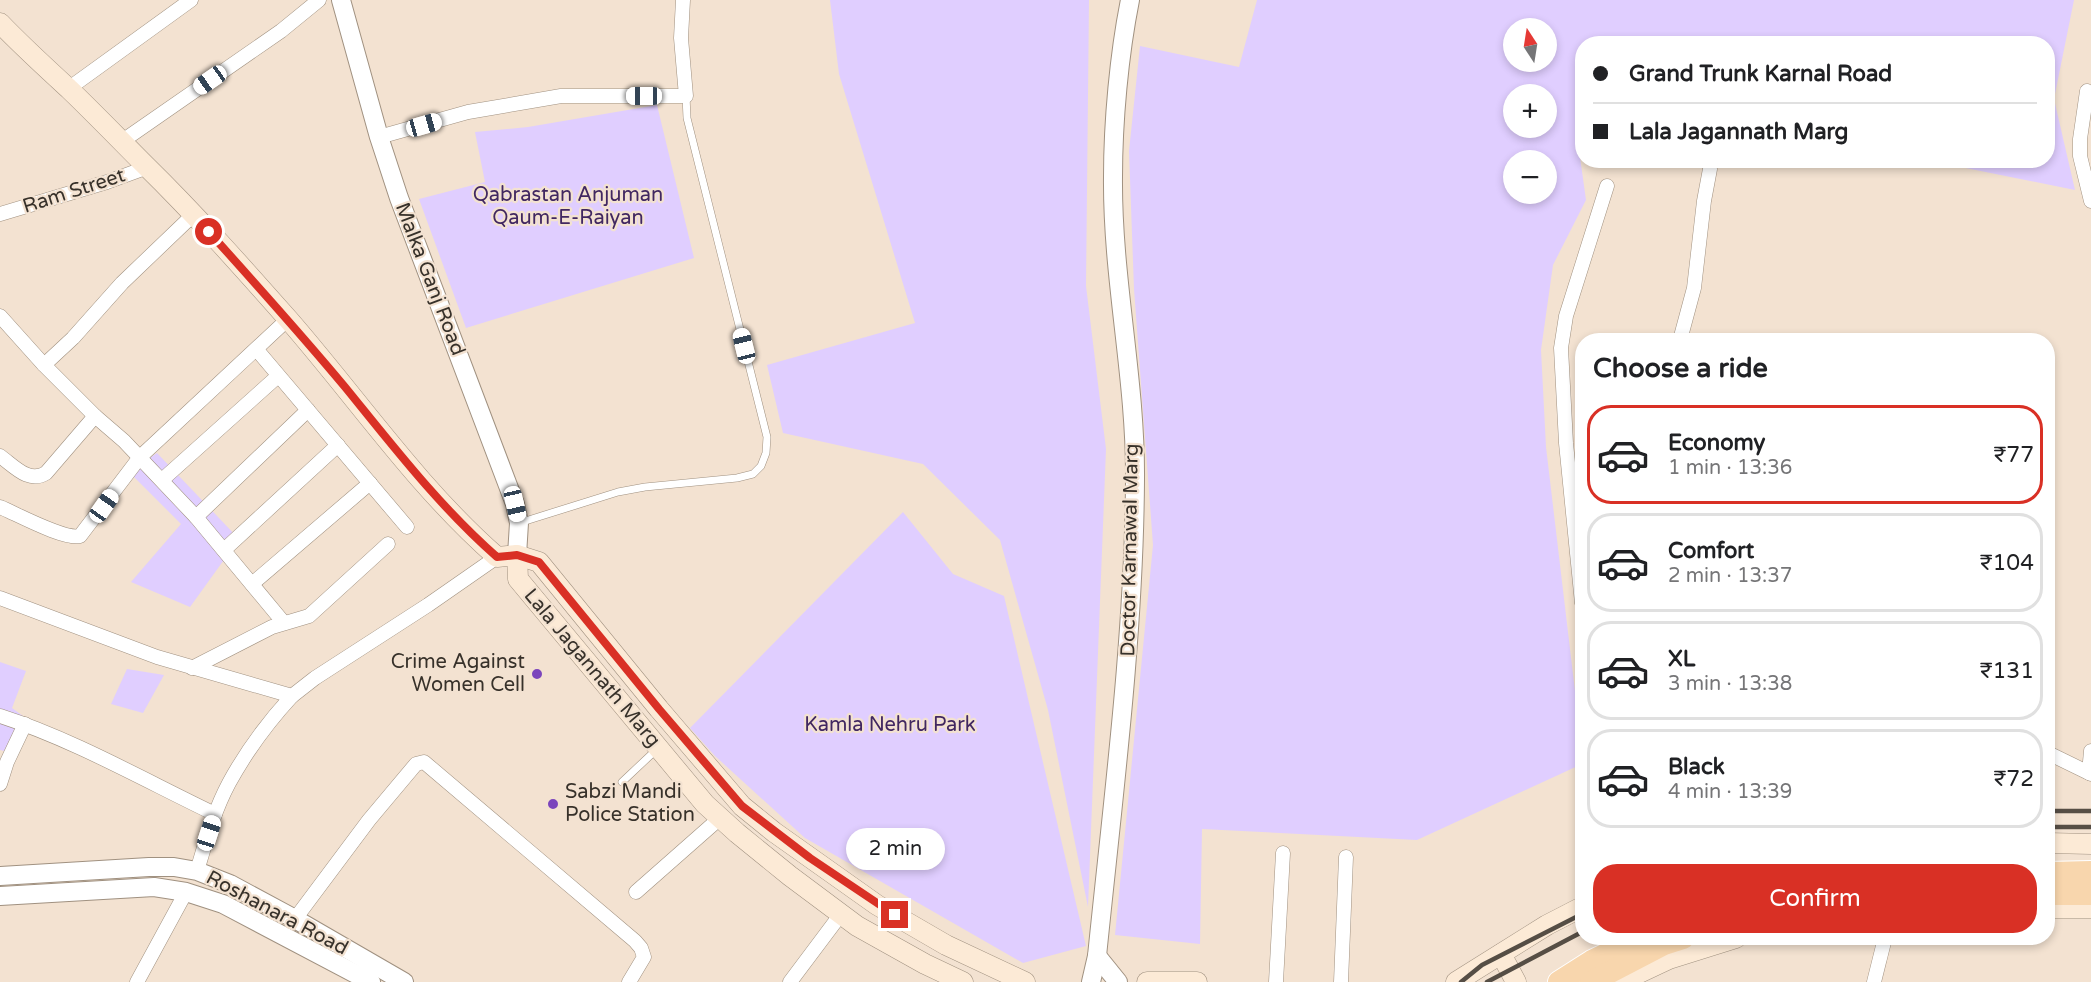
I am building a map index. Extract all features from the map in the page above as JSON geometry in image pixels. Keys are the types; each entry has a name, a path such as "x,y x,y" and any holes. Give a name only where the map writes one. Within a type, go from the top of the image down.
{"main road":[{"path":"0,23 36,61 148,167 193,215 288,319 437,499 468,531 497,557 517,555"},
{"name":"Lala Jagannath Marg","path":"963,982 857,926 737,833 705,804 518,579 517,555 539,562 742,806 774,832 877,905 946,945 1025,982"},
{"path":"737,833 752,814"},
{"path":"2055,843 2091,844"},
{"path":"2055,873 2091,872"},
{"path":"2055,894 2091,894"},
{"path":"2055,908 2091,908"},
{"path":"1456,982 1547,925 1575,911"},
{"path":"1559,982 1626,945"},
{"path":"1591,982 1662,945"},
{"path":"1620,982 1669,959 1714,945"},
{"path":"1501,954 1516,982"},
{"path":"1147,982 1197,982"}],"street":[{"path":"68,89 191,0"},
{"path":"121,142 281,31 319,0"},
{"name":"Malka Ganj Road","path":"342,0 379,137 399,198 515,504 519,522 517,555"},
{"path":"379,137 468,112 561,96 686,96 681,38 683,0"},
{"name":"Doctor Karnawal Marg","path":"1091,982 1097,956 1127,665 1135,479 1113,178 1117,104 1130,0"},
{"path":"2087,92 2080,156 2091,201"},
{"name":"Ram Street","path":"0,214 107,182 148,167"},
{"path":"1682,333 1694,288 1710,169"},
{"path":"1575,532 1561,348 1566,316 1607,186"},
{"path":"44,365 73,338 122,283 193,215"},
{"path":"0,316 44,365 162,480 196,517 284,623"},
{"path":"0,507 46,528 74,537 80,536 140,457 288,319"},
{"path":"257,350 407,527"},
{"path":"162,480 278,376"},
{"path":"196,517 308,410"},
{"path":"0,456 25,474 33,478 39,477 95,416"},
{"path":"224,550 338,445"},
{"path":"1568,462 1575,462"},
{"path":"252,584 370,483"},
{"path":"192,668 272,627 309,616 388,544"},
{"path":"197,871 215,814 229,783 247,754 292,696 315,678 497,557"},
{"path":"0,597 146,653 292,696"},
{"path":"0,716 25,724 215,814"},
{"path":"0,784 7,762 25,724"},
{"path":"2055,756 2090,773 2091,751"},
{"path":"295,918 369,820 416,764 424,762 635,941 644,957 629,982"},
{"path":"636,892 720,818"},
{"path":"1276,982 1283,853"},
{"path":"1341,982 1346,857"},
{"name":"Roshanara Road","path":"0,876 165,867 197,871 230,884 295,918 404,982"},
{"name":"Roshanara Road","path":"0,896 154,887 186,892 224,904 371,982"},
{"path":"137,982 186,892"},
{"path":"790,982 841,914"},
{"path":"1874,982 1883,945"},
{"path":"1097,956 1118,982"}],"lane":[{"path":"519,522 618,492 645,487 737,478 753,474 761,466 766,453 767,437 687,118 686,96"},
{"path":"622,782 658,748"}],"green space":[{"path":"830,0 1089,0 1086,286 1106,449 1088,907 1048,710 1000,540 923,464 783,433 767,365 915,323 839,74"},
{"path":"1257,0 2074,0 2055,94 2055,36 1575,36 1575,168 1582,168 1586,200 1553,265 1541,350 1546,447 1575,691 1575,767 1417,840 1202,829 1200,944 1115,935 1153,545 1134,289 1129,151 1140,46 1239,67"},
{"path":"2055,103 2075,190 1966,168 2055,168"},
{"name":"Qabrastan Anjuman Qaum-E-Raiyan","path":"657,105 694,258 466,328 419,199 485,182 475,132 528,127"},
{"path":"157,453 239,539 190,607 131,582 181,524 129,472"},
{"name":"Kamla Nehru Park","path":"903,512 953,574 1004,596 1086,946 1023,963 805,838 715,756 690,728"},
{"path":"0,662 26,671 12,708 23,716 4,751 0,750"},
{"path":"127,669 164,675 143,713 111,704"}],"railway":[{"path":"2055,811 2091,811"},
{"path":"2055,827 2091,827"},
{"path":"1461,982 1482,965 1575,918"},
{"path":"1487,982 1575,936"}],"place":[{"name":"Crime Against Women Cell","path":"537,674"},
{"name":"Sabzi Mandi Police Station","path":"553,804"}],"route":[{"path":"209,232 288,319 437,499 468,531 497,557 517,555 539,562 742,806 810,858 895,915"}]}
